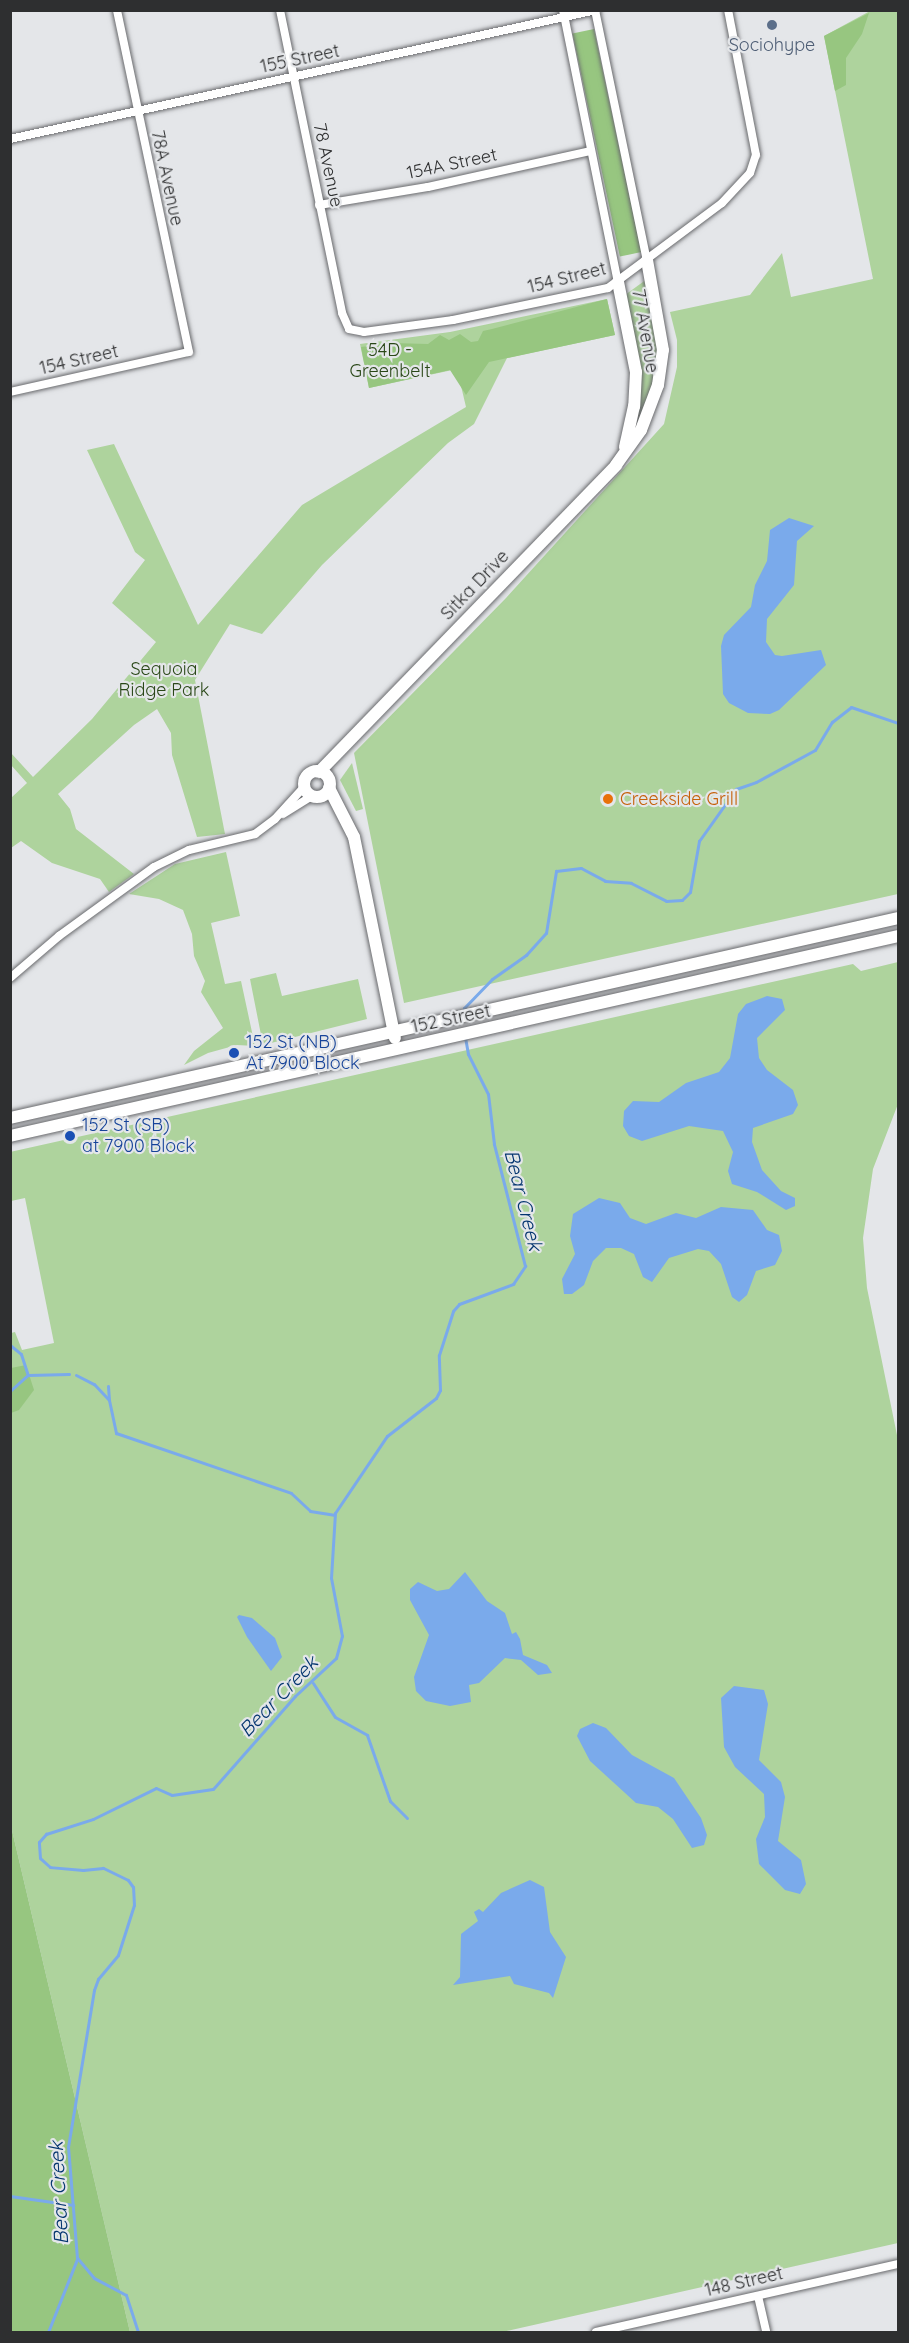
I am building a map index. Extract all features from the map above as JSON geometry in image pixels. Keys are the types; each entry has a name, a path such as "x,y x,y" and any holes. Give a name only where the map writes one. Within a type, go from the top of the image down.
{"main road":[{"name":"77 Avenue","path":"623,454 648,414 662,369 662,331 647,260"},
{"name":"77 Avenue","path":"618,282 636,372 634,406 623,454"},
{"name":"Sitka Drive","path":"319,786 352,742 623,454"},
{"path":"319,786 349,826 398,1049"},
{"name":"152 Street","path":"10,1118 898,918"},
{"name":"152 Street","path":"10,1136 898,936"}],"street":[{"name":"78A Avenue","path":"117,10 136,111 189,352"},
{"name":"78 Avenue","path":"280,10 319,205 346,325"},
{"name":"154 Street","path":"346,325 364,332 441,322 608,288 722,203 754,164 756,146 728,10"},
{"name":"155 Street","path":"10,139 293,77 564,14 595,11"},
{"name":"77 Avenue","path":"595,11 647,260"},
{"name":"77 Avenue","path":"564,14 618,282"},
{"name":"154A Street","path":"319,205 428,187 591,151"},
{"name":"154 Street","path":"10,392 189,352"},
{"path":"10,978 68,929 154,867 189,850 255,834 319,786"},
{"name":"148 Street","path":"596,2332 898,2264"},
{"path":"758,2296 766,2332"}],"green space":[{"path":"870,11 898,11 898,894 404,1003 354,753 506,598 664,424 677,367 677,340 670,312 750,295 782,253 791,297 873,279 824,36"},
{"path":"869,13 862,34 846,58 846,85 835,91 824,36"},
{"path":"594,29 641,252 620,257 572,34"},
{"path":"647,279 658,354 647,409 635,428 640,366 625,295"},
{"name":"Sequoia Ridge Park","path":"607,299 615,335 507,358 474,424 448,443 322,565 262,634 230,624 195,680 225,834 197,837 172,755 171,733 157,709 134,725 58,794 70,809 76,829 134,874 109,892 100,879 52,863 21,841 11,848 11,798 27,783 11,765 11,753 33,777 92,719 156,642 112,603 145,560 135,552 87,450 114,444 198,625 302,505 466,407 457,369 369,388 360,344 450,332"},
{"name":"54D - Greenbelt","path":"607,299 615,335 489,362 466,395 450,370 369,388 361,347 392,343 428,344 440,335 449,340 460,334 471,342 478,341 483,331"},
{"path":"352,763 363,809 356,811 340,780"},
{"path":"226,852 240,916 211,923 225,984 241,981 255,1046 237,1045 208,1053 184,1065 194,1051 223,1028 201,992 205,981 194,956 192,934 183,910 159,899 129,894 175,864"},
{"path":"898,962 898,1104 873,1169 863,1238 867,1288 898,1440 898,2243 502,2332 130,2332 11,1826 11,1333 15,1332 22,1350 54,1343 25,1198 11,1201 10,1152 853,964 861,971"},
{"path":"276,973 282,996 358,979 367,1019 263,1045 250,979"},
{"path":"26,1365 34,1390 19,1410 11,1413 11,1368"},
{"path":"11,1826 130,2332 11,2332"}],"water":[{"path":"789,518 814,526 797,541 794,585 767,619 766,642 775,655 821,650 826,665 779,710 770,714 748,713 729,703 723,694 721,646 724,635 751,607 755,585 767,561 770,530"},
{"path":"767,996 782,999 785,1010 757,1038 759,1058 767,1070 793,1090 798,1105 793,1114 753,1128 752,1142 762,1170 781,1191 795,1198 795,1206 786,1210 757,1192 732,1184 728,1171 733,1152 723,1131 689,1126 642,1141 629,1136 623,1126 624,1111 633,1101 659,1102 686,1083 719,1072 730,1058 738,1014 746,1004"},
{"path":"599,1198 620,1203 630,1218 646,1224 676,1213 696,1218 721,1207 753,1210 767,1230 779,1235 782,1251 775,1265 756,1271 747,1295 739,1302 732,1297 721,1264 709,1251 698,1249 669,1258 652,1282 643,1277 634,1254 621,1248 606,1248 593,1261 584,1285 572,1294 564,1294 562,1279 575,1254 570,1236 573,1214"},
{"path":"465,1572 487,1601 505,1613 512,1634 516,1632 520,1639 523,1655 547,1665 552,1673 538,1675 521,1660 505,1658 479,1683 469,1685 471,1702 450,1706 426,1701 416,1691 414,1677 429,1635 410,1600 410,1589 418,1582 437,1591 449,1589"},
{"path":"239,1615 252,1618 275,1638 282,1657 271,1671 247,1637 237,1617"},
{"path":"734,1686 764,1690 768,1704 759,1760 781,1782 785,1797 778,1841 801,1860 806,1884 800,1894 785,1890 759,1864 756,1839 765,1817 764,1794 735,1767 724,1747 721,1698"},
{"path":"593,1723 606,1728 632,1755 674,1778 701,1818 707,1835 704,1845 692,1848 673,1819 658,1807 636,1803 590,1761 577,1736 580,1729"},
{"path":"530,1880 544,1887 550,1932 566,1957 553,1998 549,1993 514,1984 510,1976 453,1985 460,1977 461,1934 478,1921 474,1912 479,1909 483,1912 501,1893"}],"waterway":[{"name":"Bear Creek","path":"463,1013 464,1008 492,979 526,955 546,933 556,871 581,868 605,881 631,883 666,901 682,900 690,892 699,841 736,789 756,782 815,750 832,722 851,707 898,723"},
{"name":"Bear Creek","path":"138,2332 126,2295 94,2278 77,2258 68,2147 94,1990 98,1979 118,1955 134,1905 133,1887 128,1880 103,1868 83,1870 50,1867 40,1858 39,1842 46,1834 93,1819 156,1788 172,1795 213,1789 295,1696 336,1658 342,1636 331,1578 335,1513 387,1436 436,1398 440,1390 439,1355 453,1311 459,1304 513,1284 525,1266 494,1144 488,1094 468,1054 465,1037"},
{"path":"10,1345 21,1354 28,1375 69,1374"},
{"path":"10,1391 28,1375"},
{"path":"76,1375 94,1384 109,1400 116,1433 291,1493 310,1511 334,1515"},
{"path":"108,1386 109,1399"},
{"path":"313,1683 335,1717 367,1735 390,1801 407,1818"},
{"path":"10,2196 73,2205"},
{"path":"48,2332 77,2259"}],"place":[{"name":"Sociohype","path":"772,25"},
{"name":"Creekside Grill","path":"608,799"},
{"name":"152 St (NB) At 7900 Block","path":"234,1053"},
{"name":"152 St (SB) at 7900 Block","path":"70,1136"}]}
